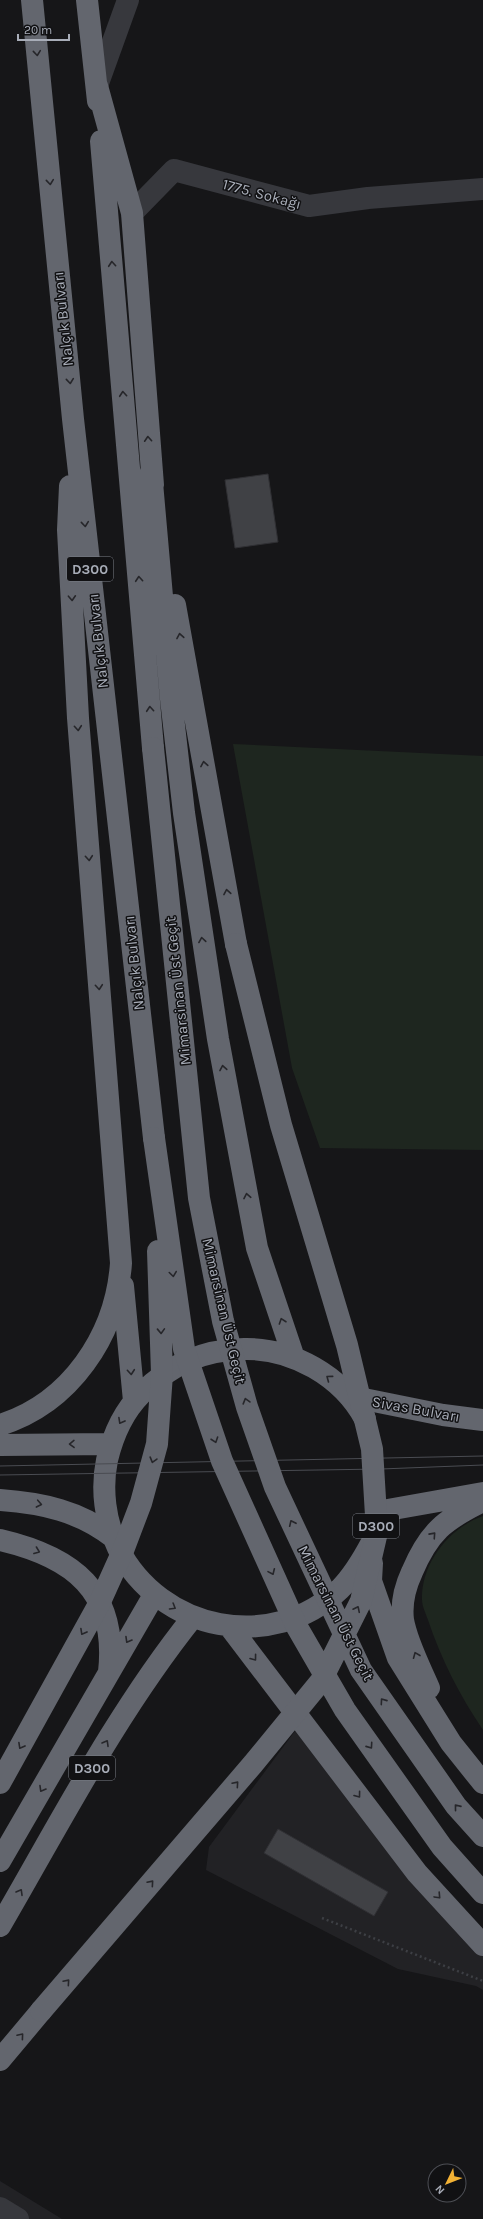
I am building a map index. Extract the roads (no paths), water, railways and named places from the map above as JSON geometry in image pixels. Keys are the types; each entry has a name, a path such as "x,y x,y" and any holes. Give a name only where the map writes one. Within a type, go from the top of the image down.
{"highway":[{"name":"Nalçık Bulvarı","path":"32,0 73,419 154,1138"},
{"path":"87,0 97,86 132,213 150,471 160,585 183,797 218,1039 257,1248 294,1358"},
{"name":"Mimarsinan Üst Geçit","path":"97,86 153,748 200,1198 223,1321 247,1407 275,1487 361,1670 456,1806 483,1836"},
{"path":"73,419 68,530 78,718 121,1263 134,1401"},
{"name":"D300","path":"0,2060 253,1764 321,1681 361,1601 377,1532 372,1449 347,1345 281,1125 236,944 150,471"},
{"path":"154,1138 184,1349 222,1461 297,1627 345,1710 442,1847 483,1892"},
{"name":"D300","path":"0,1783 99,1604 122,1553 141,1503 158,1444 162,1374 154,1138"},
{"path":"0,1425 19,1419 49,1401 77,1374 90,1356 109,1317 116,1296 121,1263"},
{"path":"224,1349 260,1349 294,1358 315,1368 333,1380 349,1396 362,1414 379,1452 383,1481 382,1511 374,1539 360,1566 340,1589 316,1607 290,1620 260,1626 230,1627 193,1617 173,1608 154,1594 138,1578 124,1559 114,1538 107,1515 104,1491 106,1467 111,1444 120,1421 134,1401 159,1376 190,1358 224,1349"},
{"name":"Sivas Bulvarı","path":"349,1396 436,1414 483,1420"},
{"path":"0,1445 111,1444"},
{"path":"382,1511 483,1493"},
{"path":"0,1500 35,1503 68,1512 100,1527 114,1538"},
{"path":"451,1743 407,1633 403,1619 404,1595 421,1551 432,1534 448,1521 483,1501"},
{"path":"374,1539 371,1581 398,1658 451,1743 483,1783"},
{"path":"0,1540 23,1546 59,1560 77,1572 88,1585 99,1602 108,1630 110,1644 109,1674"},
{"name":"D300","path":"0,1861 154,1594"},
{"name":"D300","path":"0,1926 121,1718 165,1653 193,1617"},
{"path":"230,1627 417,1873 483,1945"}],"street":[{"path":"97,86 128,0"},
{"name":"1775. Sokağı","path":"132,213 174,170 309,206 368,198 483,189"},
{"path":"0,2208 18,2219"}],"tram line":[{"path":"0,1466 483,1456"},
{"path":"0,1475 381,1469 483,1465"}]}
